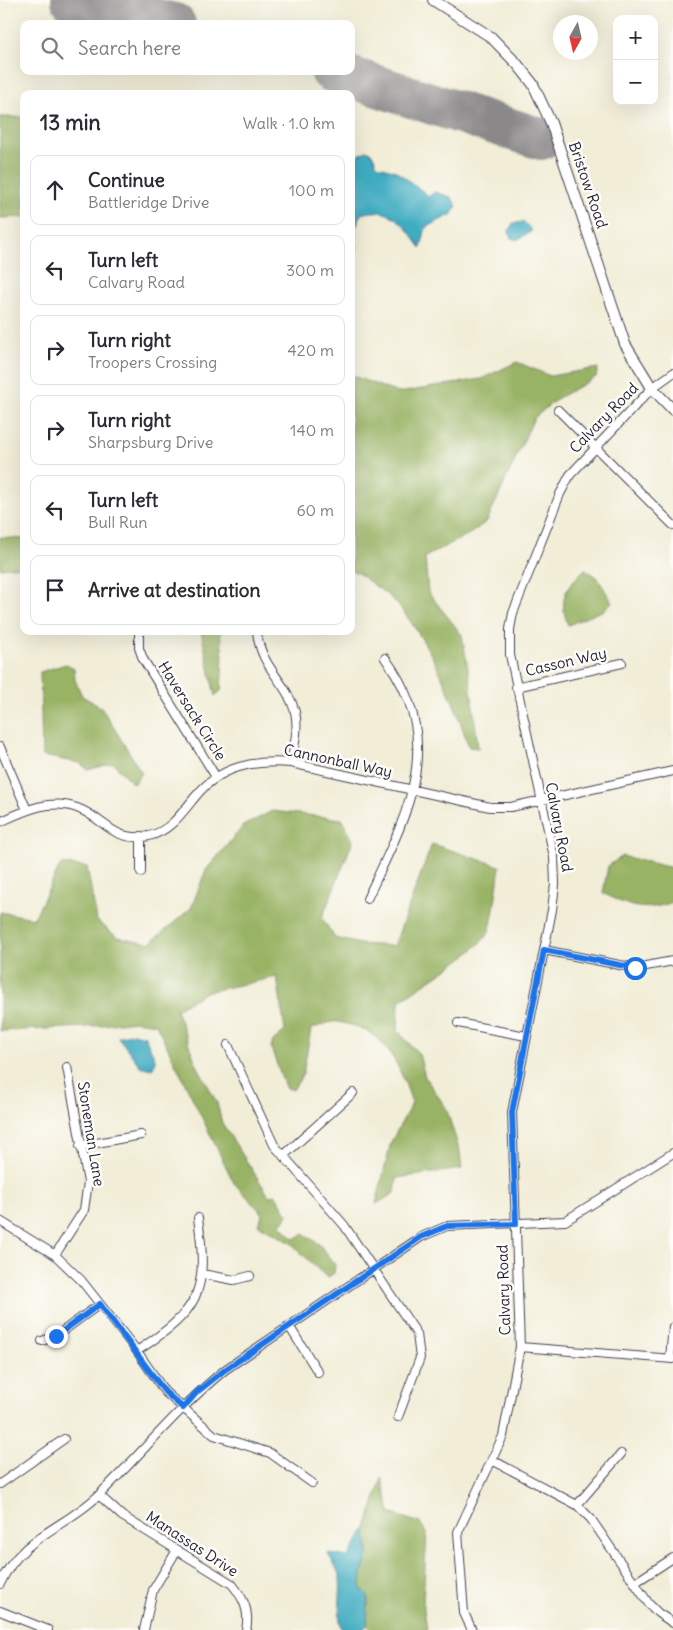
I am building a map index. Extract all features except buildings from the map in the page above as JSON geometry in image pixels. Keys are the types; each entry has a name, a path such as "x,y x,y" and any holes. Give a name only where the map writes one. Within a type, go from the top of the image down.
{"main road":[{"name":"Bristow Road","path":"433,0 491,37 518,65 539,94 580,206 619,329 652,388 673,410"}],"street":[{"name":"Calvary Road","path":"472,1630 464,1613 458,1532 503,1436 520,1347 512,1112 552,910 556,872 516,687 509,644 513,613 564,485 596,446 652,388 673,373"},
{"path":"558,410 673,524"},
{"name":"Haversack Circle","path":"139,635 139,645 143,659 216,776"},
{"path":"258,635 264,660 288,695 295,713 296,736 291,763"},
{"path":"367,900 403,824 418,766 417,734 406,693 385,658"},
{"name":"Casson Way","path":"516,687 622,663"},
{"path":"0,747 27,810"},
{"name":"Cannonball Way","path":"0,822 27,810 53,804 71,806 85,812 115,833 140,836 158,833 167,828 216,776 231,768 254,762 291,763 490,807 511,807 673,771"},
{"path":"140,836 141,872"},
{"path":"544,950 635,968 673,962"},
{"path":"458,1023 526,1036"},
{"path":"228,1045 264,1127 282,1156 344,1225 417,1334 420,1344 420,1358 398,1417"},
{"name":"Stoneman Lane","path":"55,1255 84,1210 88,1182 67,1067"},
{"path":"282,1156 353,1093"},
{"path":"80,1146 141,1135"},
{"path":"0,1584 10,1564 21,1551 99,1495 197,1392 226,1369 421,1237 447,1226 565,1221 673,1153"},
{"path":"137,1351 171,1328 191,1304 202,1274 203,1252 198,1218"},
{"path":"0,1221 55,1255 81,1280 137,1351 165,1392 214,1435 270,1453 312,1483"},
{"path":"202,1274 234,1280 250,1276"},
{"path":"42,1342 56,1336 100,1304"},
{"path":"289,1326 318,1372"},
{"path":"520,1347 671,1359 673,1327"},
{"path":"0,1484 64,1440"},
{"path":"577,1505 621,1454"},
{"path":"492,1460 577,1505 591,1519 636,1582 649,1604 658,1613 673,1622"},
{"name":"Manassas Drive","path":"99,1495 122,1516 232,1584 241,1595 247,1609 246,1630"},
{"path":"144,1630 153,1590 177,1550"},
{"path":"636,1582 673,1558"},
{"path":"0,1611 48,1630"}],"green space":[{"path":"0,117 20,117 20,217 0,218"},
{"path":"517,362 550,376 598,368 596,377 558,398 534,418 487,521 471,533 425,557 428,592 462,635 470,680 478,748 469,747 448,690 421,637 397,604 355,572 355,377 398,393 481,379"},
{"path":"0,537 20,539 20,566 0,568"},
{"path":"585,569 597,577 612,602 604,610 568,625 564,608 565,594 572,582"},
{"path":"202,635 220,635 223,656 221,691 215,696"},
{"path":"66,664 74,668 75,680 82,696 101,707 142,773 133,784 113,763 88,770 80,763 42,756 40,672"},
{"path":"272,811 342,819 353,841 322,918 335,938 360,944 394,946 432,844 500,866 488,934 471,951 399,1002 398,1031 419,1054 425,1077 446,1108 460,1152 462,1169 397,1178 395,1193 376,1204 391,1142 412,1103 403,1077 390,1054 372,1035 361,1028 334,1022 311,1029 303,1074 293,1090 285,1087 271,1048 273,1041 285,1031 277,977 206,992 176,1009 195,1061 217,1103 222,1123 269,1196 276,1195 288,1215 281,1225 294,1239 304,1234 319,1244 335,1265 334,1273 327,1278 291,1243 258,1224 263,1214 234,1183 156,1024 135,1021 86,1027 0,1031 0,912 34,918 61,864 87,867 97,921 117,937 150,943 191,908 206,870 243,826"},
{"path":"622,856 673,868 673,902 653,907 637,907 603,893 608,866"},
{"path":"382,1478 390,1513 420,1523 427,1533 423,1602 427,1630 372,1630 367,1625 368,1595 361,1589 362,1574 368,1554 366,1528"}],"water":[{"path":"368,150 373,155 377,165 396,171 429,196 435,192 451,197 457,206 451,215 426,227 421,248 403,225 396,219 381,212 361,214 355,230 355,154 357,156"},
{"path":"524,222 532,231 517,240 511,238 509,231 513,223"},
{"path":"355,230 357,249 355,248"},
{"path":"133,1033 145,1036 156,1061 152,1069 140,1066 118,1037"},
{"path":"366,1528 368,1554 362,1574 361,1589 368,1595 367,1625 363,1630 342,1630 339,1617 340,1578 328,1553 348,1557"}],"runway":[{"path":"72,0 158,20"},
{"path":"343,75 541,139"}],"route":[{"path":"56,1336 100,1304 137,1351 165,1392 183,1408 197,1392 226,1369 421,1237 447,1226 516,1224 512,1163 512,1112 544,950 635,968"}]}
